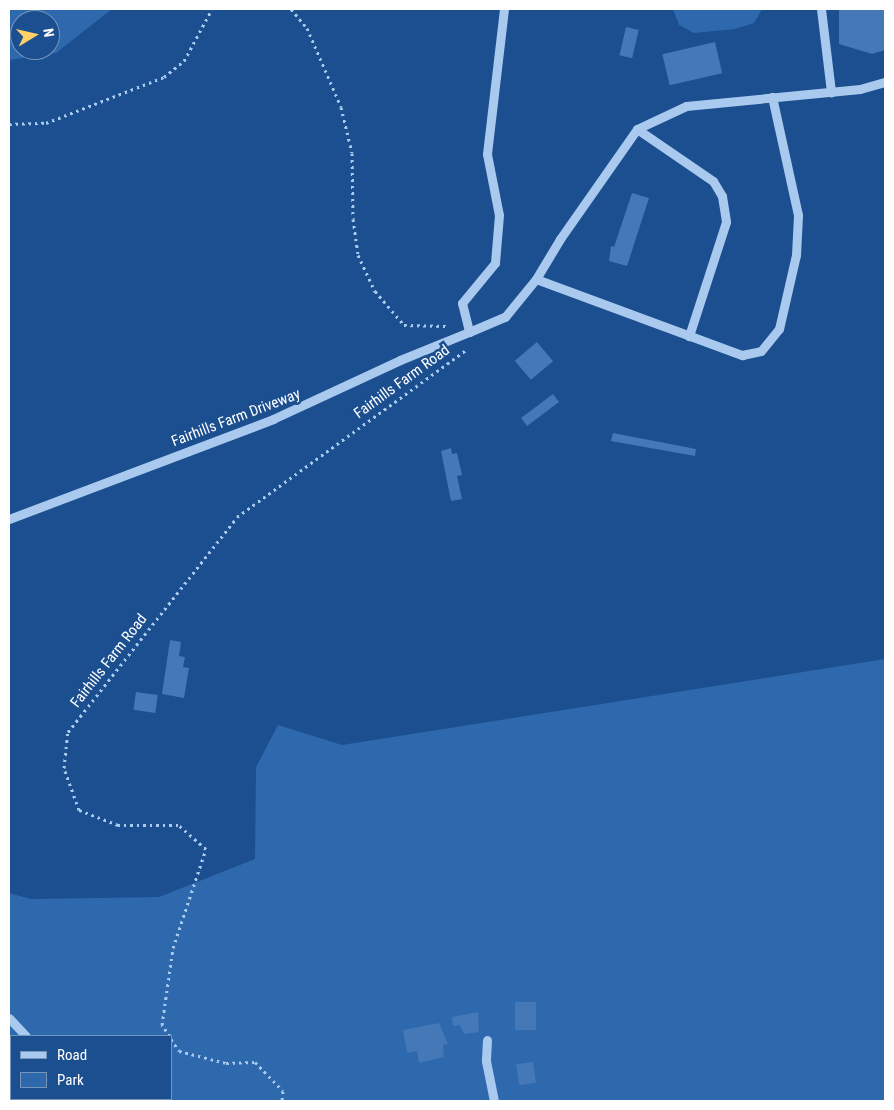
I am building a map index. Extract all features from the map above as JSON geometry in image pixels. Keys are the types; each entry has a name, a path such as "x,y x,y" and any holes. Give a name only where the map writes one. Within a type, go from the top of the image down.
{"lane":[{"path":"469,332 462,303 495,263 499,214 487,154 504,9"},
{"path":"821,9 831,92"},
{"path":"637,129 686,106 831,92 885,82"},
{"path":"536,279 742,355 760,351 779,329 796,255 798,216 772,97"},
{"path":"637,129 713,181 722,196 726,222 690,336"},
{"name":"Fairhills Farm Driveway","path":"9,519 274,419 400,360 505,317 536,279 560,238 637,129"},
{"path":"9,1018 25,1035"},
{"path":"487,1040 486,1061 494,1101"}],"path":[{"path":"9,124 46,122 164,77 184,61 212,9"},
{"path":"291,9 307,28 341,107 352,153 353,219 358,255 375,291 404,325 443,325 469,332"},
{"name":"Fairhills Farm Road","path":"168,1035 162,1025 173,948 206,849 178,825 118,825 79,810 64,768 68,732 237,517 472,345 469,332"},
{"name":"Fairhills Farm Road","path":"172,1041 179,1050 226,1063 255,1062 283,1091 282,1101"}],"green space":[{"path":"9,9 112,9 60,50 60,10 10,10 10,60"},
{"path":"673,9 762,9 754,23 735,29 694,33 679,25"},
{"path":"885,659 885,1101 9,1101 9,893 31,899 159,897 255,859 256,767 278,725 342,745"}],"building":[{"path":"839,9 885,9 885,50 872,54 839,44"},
{"path":"626,27 639,30 632,58 619,55"},
{"path":"715,42 722,73 670,85 662,54"},
{"path":"632,193 649,198 627,266 609,261 611,246 614,247"},
{"path":"537,342 553,361 531,380 515,361"},
{"path":"553,394 559,402 527,426 521,418"},
{"path":"613,433 696,449 695,456 611,441"},
{"path":"451,448 452,454 457,453 462,475 457,476 462,499 451,501 441,451"},
{"path":"170,640 181,642 179,656 185,657 183,667 189,668 184,698 162,694"},
{"path":"136,692 158,695 155,713 133,710"},
{"path":"515,1002 536,1002 536,1030 515,1030"},
{"path":"478,1012 479,1032 464,1034 460,1025 453,1026 452,1017"},
{"path":"439,1023 448,1044 443,1045 444,1057 419,1063 417,1051 407,1053 403,1030"},
{"path":"533,1062 536,1083 519,1085 516,1064"}]}
